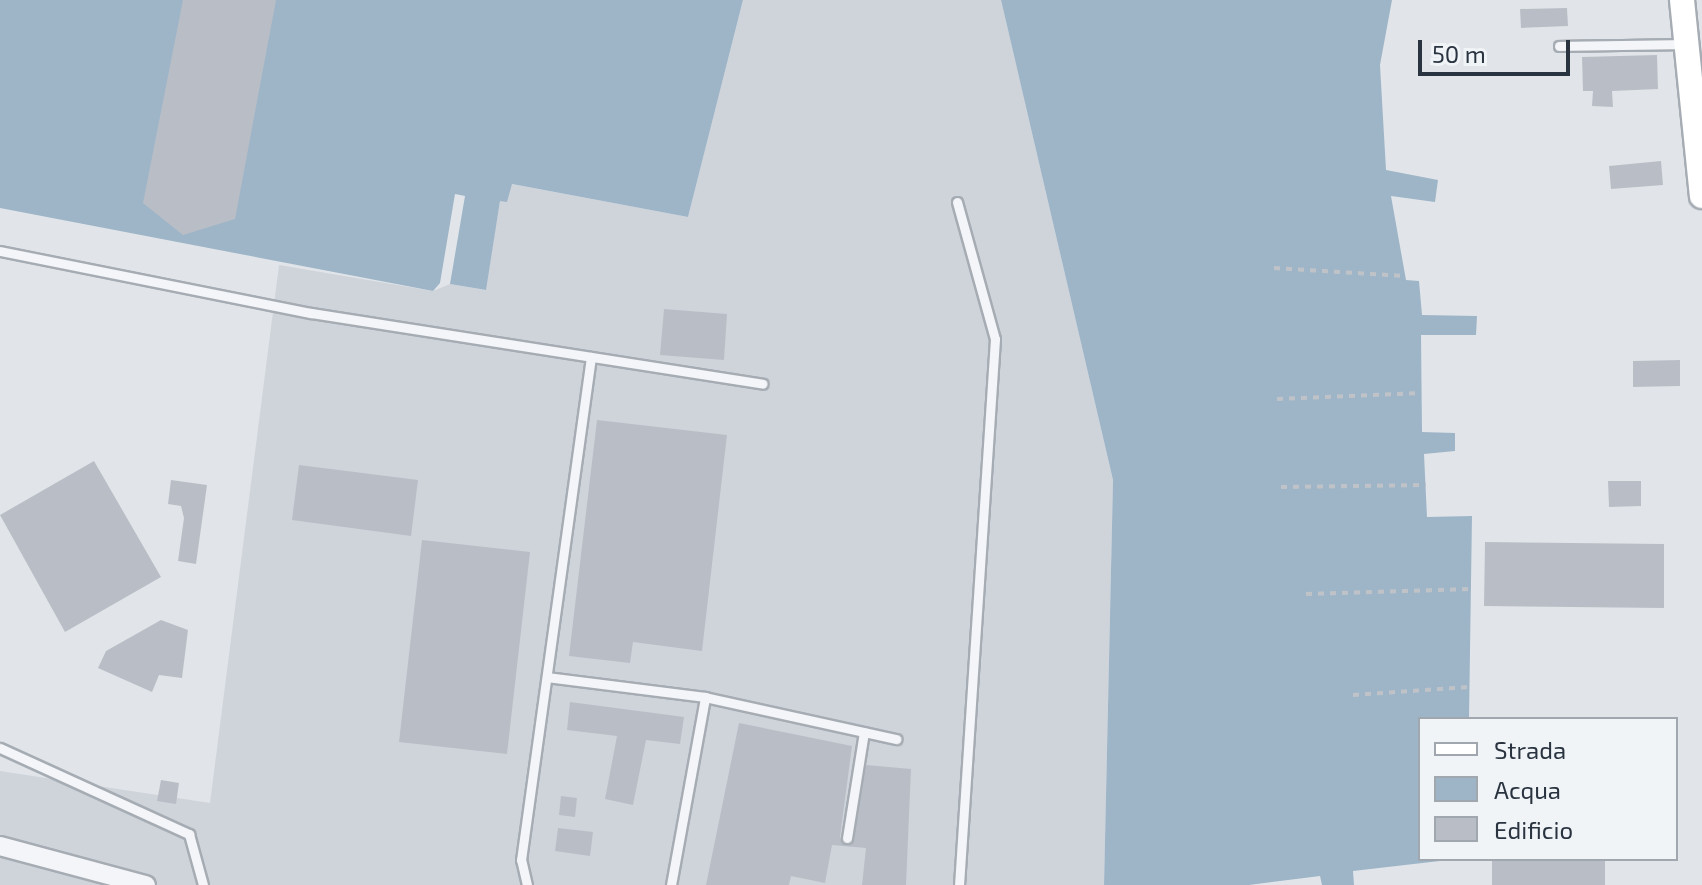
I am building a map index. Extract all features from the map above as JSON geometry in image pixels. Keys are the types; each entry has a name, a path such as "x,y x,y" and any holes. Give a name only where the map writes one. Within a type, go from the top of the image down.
{"main road":[{"path":"1682,0 1691,34 1702,196"}],"street":[{"path":"4,846 146,885"}],"lane":[{"path":"1559,46 1691,34"},
{"path":"957,202 995,339 959,885"},
{"path":"0,251 311,313 762,384"},
{"path":"527,885 521,860 591,357"},
{"path":"547,677 705,697 896,739"},
{"path":"671,885 705,697"},
{"path":"847,838 864,732"},
{"path":"0,748 189,834 203,885"}],"path":[{"path":"1274,268 1405,276"},
{"path":"1277,399 1421,393"},
{"path":"1281,487 1426,485"},
{"path":"1306,594 1471,589"},
{"path":"1353,695 1469,687"}],"shaded area":[{"path":"743,0 1001,0 1113,480 1104,885 0,885 0,771 210,803 279,265 433,291 450,284 485,290 500,201 511,184 688,217"}],"water":[{"path":"0,0 743,0 688,217 512,184 507,202 500,201 486,290 450,284 465,196 455,194 440,283 433,291 0,208"},
{"path":"1001,0 1392,0 1380,65 1386,170 1438,180 1435,202 1391,196 1406,280 1419,281 1422,315 1477,316 1476,335 1421,335 1422,432 1455,433 1455,451 1424,454 1427,517 1472,516 1469,717 1418,717 1418,861 1440,861 1353,871 1354,885 1322,885 1320,876 1249,885 1104,885 1113,480"}],"building":[{"path":"183,0 276,0 235,219 183,235 143,203"},
{"path":"1567,8 1568,26 1521,28 1520,9"},
{"path":"1657,55 1658,89 1612,91 1613,107 1592,106 1593,91 1583,91 1582,57"},
{"path":"1661,161 1663,185 1611,189 1609,166"},
{"path":"664,309 727,314 724,360 660,355"},
{"path":"1680,360 1680,386 1633,387 1633,361"},
{"path":"597,420 727,435 702,651 633,642 630,663 569,656"},
{"path":"94,461 161,577 65,632 0,515"},
{"path":"299,465 418,480 411,536 292,520"},
{"path":"171,480 207,485 196,564 178,561 184,518 181,506 168,504"},
{"path":"1608,481 1641,481 1641,506 1609,507"},
{"path":"422,540 530,552 507,754 399,742"},
{"path":"1485,542 1664,544 1664,608 1484,606"},
{"path":"161,620 188,630 182,678 159,675 152,692 98,668 106,651"},
{"path":"570,702 684,717 680,744 646,740 633,805 605,799 617,736 567,730"},
{"path":"739,723 852,746 840,837 845,845 854,839 866,765 911,769 906,885 862,885 866,848 832,845 825,883 791,876 789,885 706,885"},
{"path":"161,780 179,783 176,804 157,801"},
{"path":"561,796 577,798 575,817 559,815"},
{"path":"558,828 593,832 590,856 555,851"},
{"path":"1492,861 1605,861 1605,885 1492,885"}]}
